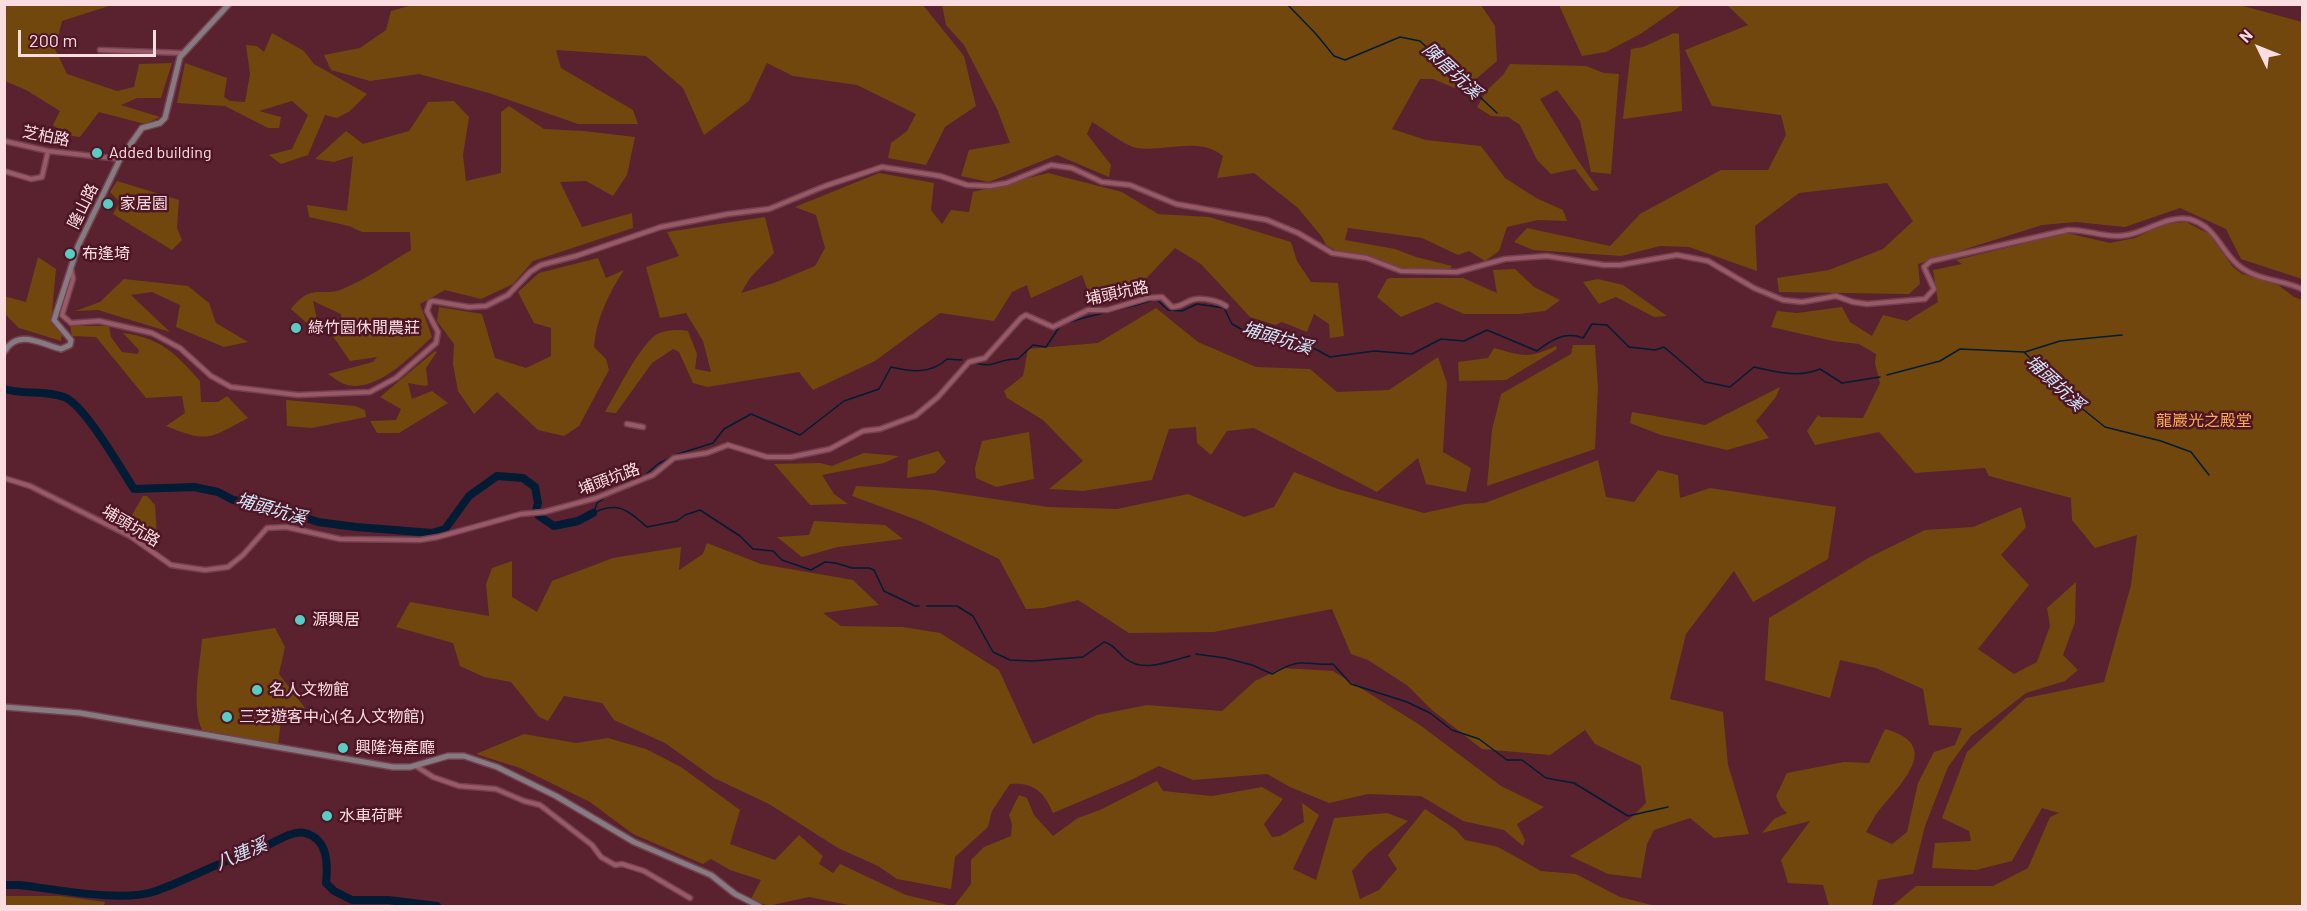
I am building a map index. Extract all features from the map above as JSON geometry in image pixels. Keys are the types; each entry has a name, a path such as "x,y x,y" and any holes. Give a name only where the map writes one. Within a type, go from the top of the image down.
{"street":[{"name":"隆山路","path":"4,352 11,343 21,339 38,341 61,349 70,345 71,340 54,320 78,246 120,159 142,128 160,123 165,118 180,57 229,4"},
{"path":"100,50 183,53"},
{"name":"芝柏路","path":"4,141 48,151 120,159"},
{"path":"4,171 31,179 42,177 48,151"},
{"path":"71,268 73,279 62,315 71,323 99,321 152,333 180,348 211,376 231,387 298,395 370,393 396,378 436,343 438,332 427,310 430,302 469,307 486,306 508,295 530,272 541,265 576,256 662,227 728,214 769,209 882,166 981,186 1007,183 1044,166 1062,165 1102,182 1130,185 1147,190 1176,204 1267,220 1298,233 1332,253 1367,258 1401,271 1457,272 1506,259 1547,256 1595,264 1620,265 1677,255 1708,261 1754,288 1784,300 1802,302 1836,296 1867,304 1926,299 1933,292 1934,284 1924,267 1931,261 2068,231 2078,230 2113,237 2141,232 2167,222 2188,219 2217,236 2233,260 2246,271 2258,277 2302,289"},
{"name":"埔頭坑路","path":"4,478 30,486 130,536 171,565 206,570 221,569 228,567 243,555 267,528 286,527 340,539 420,540 521,514 544,512 596,498 653,475 675,458 707,453 728,445 755,455 772,458 792,457 831,449 863,431 880,429 915,416 938,397 969,362 985,358 1026,315 1053,327 1088,310 1107,310 1148,298 1162,297 1172,307 1179,307 1196,299 1220,301 1226,306"},
{"path":"627,424 643,427"},
{"path":"4,707 80,713 393,767 415,765 448,756 464,756 497,767 556,796 634,842 711,875 735,894 759,906"},
{"path":"415,765 433,777 459,786 496,789 540,805 615,865 628,865 644,871 690,898"}],"green space":[{"path":"2236,4 2302,22 2302,279 2241,259 2226,229 2180,208 2125,227 2076,222 2042,225 1918,264 1920,284 1909,294 1779,292 1777,278 1829,270 1883,249 1913,221 1887,183 1799,193 1755,226 1757,271 1689,247 1660,246 1621,256 1533,250 1514,242 1527,228 1610,246 1640,214 1721,170 1768,170 1786,135 1781,115 1712,106 1685,50 1748,25 1727,5"},
{"path":"4,5 112,5 62,21 55,49 67,74 117,91 134,87 139,64 172,63 161,98 137,98 121,105 160,117 145,124 99,112 80,137 67,135 53,125 60,111 26,90 5,81"},
{"path":"412,5 923,5 964,56 976,106 945,127 926,165 888,158 891,143 907,131 916,114 857,85 793,76 767,63 749,101 704,135 683,88 646,56 556,50 561,68 633,110 638,124 578,124 489,93 419,74 370,81 331,70 324,55 360,48 386,30 391,11"},
{"path":"942,5 1481,5 1495,26 1497,61 1462,91 1433,79 1420,79 1392,129 1426,140 1481,146 1505,178 1536,198 1563,210 1567,221 1538,220 1507,227 1499,251 1485,261 1469,251 1458,255 1422,238 1348,228 1345,240 1395,249 1452,266 1450,269 1397,271 1326,245 1298,208 1254,173 1217,178 1223,156 1214,150 1193,146 1148,149 1132,147 1092,122 1087,134 1111,165 1109,177 1057,155 989,182 961,176 969,150 1010,143 997,109 964,45 946,25"},
{"path":"1559,5 1682,5 1642,33 1606,52 1582,56"},
{"path":"272,33 304,51 314,64 367,94 350,111 337,118 325,115 308,155 281,164 269,155 292,149 308,115 292,101 259,111 281,117 279,128 268,128 225,106 177,103 185,63 227,78 224,97 230,101 245,102 250,74 246,45 257,46 264,52"},
{"path":"1674,33 1679,34 1682,111 1623,119 1631,49 1643,47"},
{"path":"1510,64 1586,66 1604,73 1619,74 1611,174 1591,172 1580,121 1557,90 1540,99 1599,190 1592,191 1575,169 1551,174 1537,160 1520,125 1508,117 1491,116 1477,107 1487,90 1503,75"},
{"path":"454,101 469,117 463,155 466,181 501,173 501,112 509,106 544,129 635,137 627,175 613,196 586,181 560,182 582,227 632,213 633,228 533,261 513,284 481,299 445,290 420,304 432,337 392,372 380,379 356,386 344,384 328,374 373,362 377,357 350,361 332,335 342,328 341,314 313,301 317,319 308,324 291,309 305,295 345,288 411,250 410,232 362,232 349,226 309,217 307,205 347,211 353,156 334,162 315,159 346,131 363,144 409,131 428,102"},
{"path":"879,173 934,183 931,210 942,224 951,210 969,212 973,192 1048,173 1122,192 1158,214 1209,217 1291,242 1297,261 1311,282 1338,283 1344,336 1330,338 1329,324 1314,314 1307,332 1282,322 1275,325 1250,317 1201,264 1175,248 1140,285 1090,296 1082,275 1031,298 1027,285 1012,292 994,321 940,313 875,361 813,390 799,372 707,387 693,383 679,352 673,349 652,363 616,413 605,412 639,354 659,333 674,330 688,331 697,354 695,369 711,372 703,341 686,313 660,318 646,267 679,256 667,232 765,217 774,253 750,278 741,293 774,283 815,266 825,248 816,215 795,207"},
{"path":"117,181 179,200 177,228 182,240 172,250 113,214 120,202 110,192"},
{"name":"龍巖光之殿堂","path":"2186,222 2209,234 2233,267 2242,274 2278,285 2302,300 2302,906 1892,906 1916,886 1993,886 2028,868 2050,817 2059,813 2042,808 2012,861 1976,870 1932,868 1935,843 1971,841 1969,831 1942,818 1967,752 2026,698 2104,682 2131,585 2137,535 2095,548 2072,520 2071,498 1989,476 1985,468 1915,473 1879,432 1815,445 1807,431 1818,415 1863,418 1880,383 1875,363 1876,354 1859,344 1833,341 1771,327 1777,311 1797,313 1842,307 1850,322 1872,336 1883,315 1907,321 1938,302 1933,270 1962,264 1956,260 2067,233 2110,243 2135,238 2165,224"},
{"path":"38,257 56,269 51,323 62,334 61,341 19,328 5,314 4,296 26,302"},
{"path":"598,258 606,278 624,270 604,307 595,337 594,347 606,359 609,370 579,426 564,436 538,430 497,392 474,414 458,391 453,364 454,344 437,321 439,307 482,314 495,358 526,368 551,356 551,328 534,323 518,292 539,273"},
{"path":"1515,269 1534,287 1560,300 1545,311 1519,314 1464,314 1437,302 1401,317 1377,297 1387,279 1390,278 1463,278 1497,293 1493,270"},
{"path":"124,279 188,286 209,303 216,323 248,342 224,347 176,327 180,305 152,292 131,295 170,332 98,310 75,311 100,302"},
{"path":"1598,279 1623,285 1667,316 1654,317 1616,297 1599,304 1583,282"},
{"path":"1156,308 1198,342 1256,367 1310,369 1337,392 1389,390 1438,357 1447,383 1443,452 1471,468 1466,492 1426,484 1418,458 1377,492 1254,428 1227,431 1211,455 1197,443 1196,427 1169,429 1152,480 1083,491 1049,489 1083,461 1043,420 1007,398 1004,391 1023,376 1028,349 1098,343"},
{"path":"70,326 109,326 111,337 122,352 138,354 139,350 123,333 157,343 183,362 200,381 201,402 218,402 227,396 248,418 208,436 191,435 166,426 185,413 182,396 146,398 96,337 72,336"},
{"path":"1573,345 1595,345 1598,388 1595,449 1487,486 1492,430 1501,394 1571,354"},
{"path":"1556,346 1557,349 1506,380 1459,381 1458,362 1488,358 1494,348 1525,355 1539,353"},
{"path":"435,351 437,352 426,368 428,385 408,383 412,399 432,391 448,403 399,433 377,433 370,421 396,420 401,409 380,397"},
{"path":"1780,387 1776,397 1756,421 1769,438 1727,450 1661,435 1630,423 1632,412 1705,425"},
{"path":"286,400 355,406 365,410 366,417 312,428 287,426"},
{"path":"1029,432 1034,479 996,487 976,478 975,468 982,441"},
{"path":"938,451 946,462 935,473 907,478 908,460"},
{"path":"864,453 899,456 884,463 822,475 834,494 848,504 810,505 774,464 820,463 832,466"},
{"path":"1598,460 1606,497 1634,502 1658,470 1678,475 1680,498 1710,488 1836,507 1828,559 1753,602 1734,571 1686,634 1670,699 1723,712 1728,765 1749,834 1714,838 1690,818 1654,830 1647,844 1641,878 1608,874 1570,856 1631,818 1646,803 1641,766 1595,744 1585,730 1550,755 1482,749 1432,710 1408,686 1368,660 1351,654 1332,609 1214,632 1129,633 1078,600 1043,608 1026,609 999,559 920,521 852,496 856,486 934,490 1048,507 1117,509 1188,494 1244,517 1274,507 1294,472 1338,489 1424,513 1465,504 1485,503"},
{"path":"143,496 147,496 155,505 157,540 150,548 118,527 132,515"},
{"path":"2021,507 2026,527 2001,555 2029,585 1978,649 2014,674 2037,662 2050,626 2047,608 2076,582 2075,622 2063,655 2078,670 2065,681 2026,693 1971,736 1948,767 1925,826 1913,874 1878,880 1872,906 1829,906 1823,885 1788,883 1781,860 1810,821 1762,833 1774,819 1787,813 1776,796 1787,773 1844,762 1869,763 1885,729 1903,737 1913,746 1915,757 1911,769 1875,816 1866,832 1892,844 1907,832 1918,783 1934,752 1955,745 1962,728 1929,725 1923,689 1876,668 1840,660 1830,698 1765,680 1769,618 1870,557 1925,530 1973,527"},
{"path":"814,521 885,525 903,539 838,547 802,557 777,537 809,535"},
{"path":"707,543 761,564 853,580 879,605 823,613 841,626 903,627 940,633 999,670 1033,744 1097,715 1147,705 1222,711 1255,681 1282,668 1333,671 1420,725 1501,786 1544,807 1517,824 1525,840 1523,846 1504,830 1463,821 1421,796 1368,794 1329,803 1290,787 1267,774 1193,780 1159,766 1053,813 1046,799 1037,790 1026,785 1010,784 992,811 988,827 955,857 951,889 897,879 878,866 838,848 769,804 714,778 665,743 614,720 602,703 564,696 548,721 539,717 511,682 484,677 460,666 453,643 396,627 410,602 489,616 486,584 492,568 512,561 512,597 537,612 552,581 613,558 681,547 679,570 703,554"},
{"path":"275,628 285,647 279,674 305,708 282,714 278,744 202,730 197,698 202,639"},
{"path":"524,734 576,743 608,738 646,749 681,767 740,810 730,844 775,860 799,835 823,856 819,864 833,873 840,864 906,895 952,906 853,906 809,897 768,906 751,899 761,880 730,870 711,859 703,864 633,834 590,802 520,768 476,754"},
{"path":"1157,781 1163,791 1212,796 1262,787 1283,799 1264,824 1272,837 1280,836 1304,822 1302,803 1319,815 1293,869 1316,880 1334,818 1387,813 1408,821 1368,853 1352,871 1360,899 1379,890 1397,869 1388,855 1425,809 1455,829 1465,840 1498,847 1541,871 1576,874 1620,897 1656,906 954,906 971,884 971,860 984,847 1011,836 1012,824 1009,815 1019,795 1027,798 1034,815 1053,836 1078,818 1100,810"},
{"path":"5,896 60,896 105,902 104,905 5,906"}],"waterway":[{"name":"陳厝坑溪","path":"1287,4 1334,56 1345,60 1400,37 1420,41 1497,113"},
{"path":"2293,4 2302,5"},
{"name":"埔頭坑溪","path":"1064,324 1156,299 1168,310 1182,311 1197,304 1224,308 1232,324 1243,330 1304,343 1330,357 1374,351 1412,354 1441,339 1464,341 1487,330 1537,351 1564,336 1583,338 1592,324 1607,325 1629,347 1655,350 1664,347 1705,382 1730,387 1754,367 1795,374 1820,369 1842,383 1880,377"},
{"name":"埔頭坑溪","path":"975,363 987,365 1018,359 1033,345 1046,347 1060,326"},
{"path":"2025,352 2060,341 2122,335"},
{"name":"埔頭坑溪","path":"1887,375 1940,361 1960,349 2024,352 2069,398 2105,427 2161,441 2191,452 2209,475"},
{"name":"埔頭坑溪","path":"618,487 624,482 643,477 658,464 678,454 713,443 724,429 751,414 800,435 844,401 879,389 891,367 920,370 934,367 947,359 962,360"},
{"name":"埔頭坑溪","path":"4,389 57,395 72,402 102,438 134,489 194,487 218,492 233,500 273,507 318,522 432,533 445,529 469,496 497,476 523,478 535,487 538,503 536,511"},
{"name":"埔頭坑溪","path":"594,512 597,503 603,499"},
{"path":"593,513 602,509 622,509 647,527 677,521 685,515 700,510 740,536 753,549 773,551 782,560 811,570 825,562 874,570 884,591 919,606"},
{"name":"埔頭坑溪","path":"539,516 554,526 578,521 593,513"},
{"path":"927,606 957,606 973,616 993,652 1010,660 1033,661 1083,657 1104,642 1126,659 1141,665 1157,665 1190,656"},
{"path":"1196,654 1252,665 1272,674 1295,664 1333,664 1351,684 1407,702 1430,713 1452,730 1479,739 1507,760 1522,760 1546,778 1574,783 1628,816 1668,807"},
{"name":"八連溪","path":"4,885 107,895 142,894 168,887 226,861 257,851 285,836 305,833 313,836 322,846 327,868 326,883 334,891 352,900 388,900 437,906"}],"place":[{"name":"Added building","path":"97,153"},
{"name":"家居園","path":"108,204"},
{"name":"布逢埼","path":"70,254"},
{"name":"綠竹園休閒農莊","path":"296,328"},
{"name":"源興居","path":"300,620"},
{"name":"名人文物館","path":"257,690"},
{"name":"三芝遊客中心(名人文物館)","path":"227,717"},
{"name":"興隆海產廳","path":"343,748"},
{"name":"水車荷畔","path":"327,816"}]}
